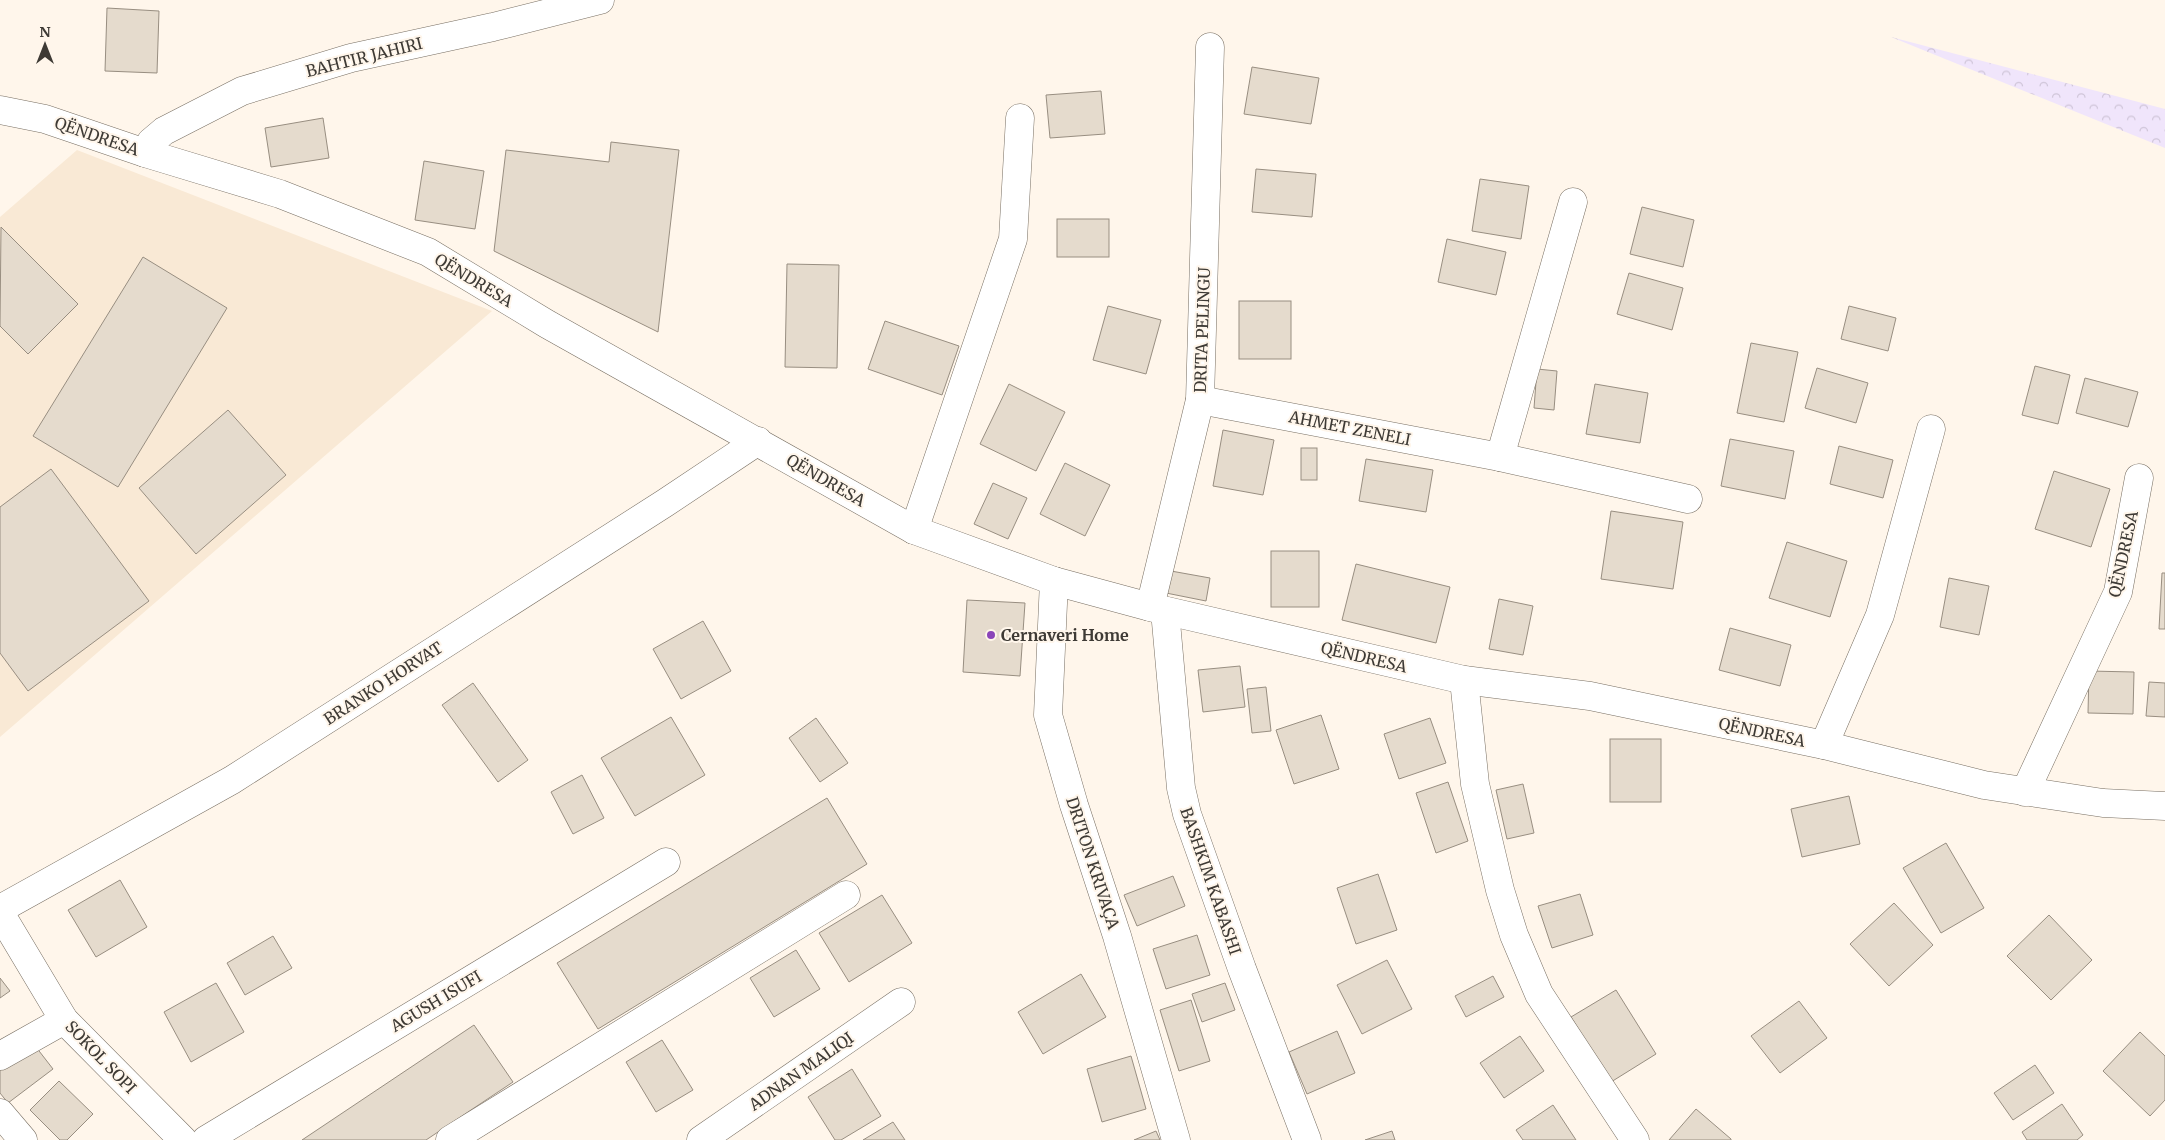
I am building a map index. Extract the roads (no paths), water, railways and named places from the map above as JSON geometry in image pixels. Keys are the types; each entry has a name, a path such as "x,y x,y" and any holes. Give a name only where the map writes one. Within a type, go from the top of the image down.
{"street":[{"name":"BAHTIR JAHIRI","path":"145,153 151,142 164,131 242,91 351,58 493,27 600,0"},
{"name":"DRITA PELINGU","path":"1158,609 1200,400 1210,47"},
{"name":"QËNDRESA","path":"0,110 45,119 145,153 280,194 428,252 547,324 914,530 1054,581 1158,609 1464,680 1590,696 1824,746 1984,785 2103,803 2165,806"},
{"path":"914,530 1013,239 1020,118"},
{"path":"1500,457 1573,202"},
{"name":"AHMET ZENELI","path":"1200,400 1500,457 1688,499"},
{"name":"QËNDRESA","path":"1824,746 1880,615 1931,429"},
{"name":"BRANKO HORVAT","path":"0,909 232,780 665,503 758,441"},
{"name":"QËNDRESA","path":"2025,792 2118,592 2139,478"},
{"name":"DRITON KRIVAÇA","path":"1054,581 1048,715 1074,805 1117,936 1176,1140"},
{"name":"BASHKIM KABASHI","path":"1158,609 1181,788 1187,814 1232,941 1307,1140"},
{"path":"1464,680 1475,784 1500,890 1514,935 1539,994 1635,1140"},
{"name":"AGUSH ISUFI","path":"206,1140 666,862"},
{"path":"450,1140 846,895"},
{"name":"SOKOL SOPI","path":"0,913 64,1020 183,1140"},
{"name":"ADNAN MALIQI","path":"702,1140 901,1002"},
{"path":"0,1056 64,1020"},
{"path":"0,1113 23,1140"}],"place":[{"name":"Cernaveri Home","path":"991,635"}]}
